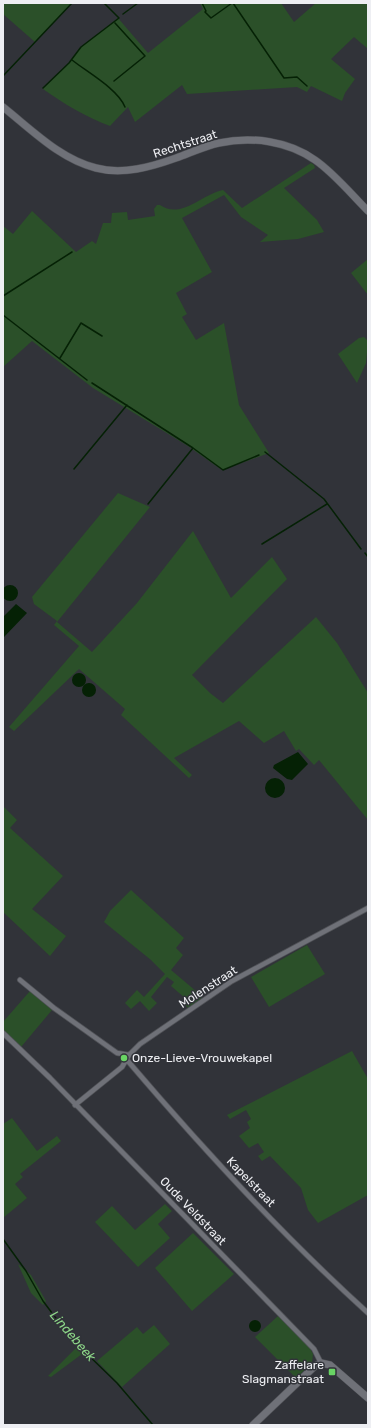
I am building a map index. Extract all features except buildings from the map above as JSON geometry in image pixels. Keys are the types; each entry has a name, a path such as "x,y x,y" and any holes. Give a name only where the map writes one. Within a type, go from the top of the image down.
{"street":[{"name":"Rechtstraat","path":"3,107 57,150 76,161 106,170 134,170 156,166 219,143 243,140 272,142 294,147 316,161 368,211"},
{"name":"Molenstraat","path":"75,1105 122,1067 128,1057 140,1044 232,981 368,908"},
{"name":"Kapelstraat","path":"20,980 54,1008 117,1053 128,1057 192,1136 304,1251 368,1312"},
{"name":"Oude Veldstraat","path":"3,1033 50,1078 314,1349 321,1363"},
{"path":"253,1425 315,1366 321,1363 332,1366 368,1398"}],"shaded area":[{"path":"3,3 72,3 35,42 3,14"},
{"path":"200,3 281,3 294,22 316,3 368,3 368,49 354,37 331,59 355,79 345,93 342,101 311,86 307,92 297,87 187,94 182,85 135,122 128,107 110,126 75,110 43,89 70,62 79,49 118,18 148,53 203,9"},
{"path":"311,163 315,168 284,188 317,220 324,232 298,239 260,242 268,235 241,217 224,195 182,218 212,272 176,293 187,314 182,317 196,340 224,323 239,405 269,453 222,470 188,446 93,388 32,341 3,367 3,226 13,234 32,211 76,252 92,241 96,244 103,223 111,223 112,213 127,212 128,220 155,216 154,209 157,205 176,210 192,205 215,192 223,190 242,208"},
{"path":"368,259 368,295 351,273"},
{"path":"364,337 368,341 366,363 357,383 338,354 359,338"},
{"path":"118,493 150,507 57,622 92,652 137,603 193,531 231,598 272,557 287,579 192,675 210,693 223,703 316,617 337,643 368,693 368,820 319,760 314,765 299,749 296,751 284,731 264,743 239,721 174,758 192,775 189,778 121,715 125,709 79,669 14,731 9,727 79,646 54,625 57,621 34,604 32,597"},
{"path":"10,585 17,590 18,593 13,600 10,601 3,596 2,593 7,586"},
{"path":"16,604 27,613 4,637 3,617"},
{"path":"79,673 84,675 86,680 84,685 79,687 74,685 72,680 74,675"},
{"path":"89,683 94,685 96,690 94,695 89,697 84,695 82,690 84,685"},
{"path":"298,752 308,764 292,780 287,779 273,768 274,765"},
{"path":"275,778 282,781 285,788 282,795 275,798 268,795 265,788 268,781"},
{"path":"3,806 17,820 10,828 63,876 32,909 66,936 50,956 3,912"},
{"path":"131,890 184,938 176,948 183,955 171,970 203,997 188,1008 182,1001 185,998 171,986 174,982 167,977 151,997 157,1003 149,1011 140,1001 131,1009 125,1003 137,990 144,997 165,974 151,960 104,922 110,911"},
{"path":"307,945 325,974 269,1007 251,977"},
{"path":"30,991 52,1010 21,1047 3,1030 3,1022"},
{"path":"352,1051 368,1079 368,1195 318,1223 308,1210 301,1188 270,1156 262,1161 258,1156 264,1152 258,1143 249,1148 239,1136 250,1128 247,1122 251,1119 246,1110 230,1119 227,1115"},
{"path":"12,1118 37,1151 57,1136 61,1141 20,1174 23,1177 15,1184 27,1198 3,1218 3,1124"},
{"path":"165,1204 172,1211 158,1224 170,1238 138,1267 95,1222 112,1206 135,1230"},
{"path":"193,1233 234,1274 192,1311 155,1268"},
{"path":"18,1264 31,1275 46,1301 43,1305 31,1293"},
{"path":"278,1316 310,1348 313,1354 312,1363 296,1378 255,1337"},
{"path":"253,1320 257,1320 261,1326 257,1332 253,1332 249,1328 249,1324"},
{"path":"154,1325 170,1344 122,1387 97,1361 137,1327 143,1334"},
{"path":"77,1347 82,1354 51,1377 48,1376"}],"waterway":[{"path":"3,76 72,3"},
{"path":"43,88 69,63 81,47 119,18 104,3"},
{"path":"123,14 138,3"},
{"path":"202,3 206,11 205,12 211,18 232,3"},
{"path":"233,3 284,78 297,77 307,86"},
{"path":"114,81 145,56 115,23"},
{"path":"72,60 109,87 121,100 125,107"},
{"path":"3,296 72,252"},
{"path":"3,315 87,380"},
{"path":"60,358 81,323 102,336"},
{"path":"92,383 193,448 223,470 259,455"},
{"path":"74,469 127,405"},
{"path":"148,504 193,448"},
{"path":"265,452 324,499 361,549"},
{"path":"262,544 327,504"},
{"path":"365,553 368,557"},
{"name":"Lindebeek","path":"3,1239 26,1271 43,1301 55,1317 82,1349 117,1383 153,1425"}],"place":[{"name":"Onze-Lieve-Vrouwekapel","path":"124,1058"},
{"name":"Zaffelare Slagmanstraat","path":"332,1372"}]}
